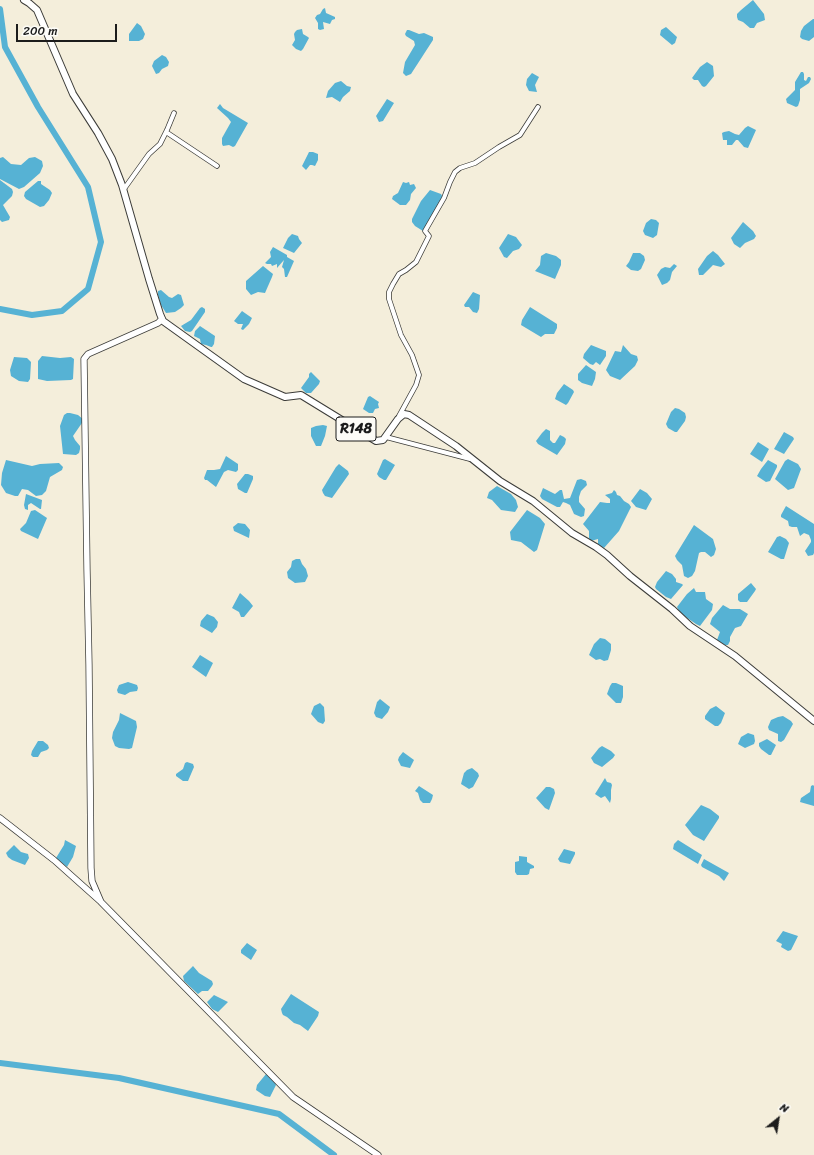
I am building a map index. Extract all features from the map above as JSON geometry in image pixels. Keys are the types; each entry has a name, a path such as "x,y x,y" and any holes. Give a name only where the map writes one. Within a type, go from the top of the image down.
{"main road":[{"path":"27,1 36,10 73,94 98,133 112,159 124,189 149,279 162,319 158,323 88,354 84,359 91,868 92,880 101,902"},
{"name":"R148","path":"162,319 169,326 244,379 285,397 301,395 376,441 383,440 398,419 404,414 409,415 456,446 500,481 533,501 572,533 607,554 630,576 672,609 690,626 735,656 814,721"},
{"path":"0,818 54,860 101,902 293,1097 378,1155"}],"street":[{"path":"398,419 416,385 419,375 412,355 401,335 389,299 389,292 399,274 416,262 428,236 425,231 444,198 455,172 460,168 475,163 520,135 538,107"},
{"path":"124,189 149,154 160,144 174,113"},
{"path":"166,132 217,166"},
{"path":"386,437 472,459"}],"water":[{"path":"753,0 764,14 765,20 757,23 754,28 750,28 738,20 737,14"},
{"path":"325,8 326,13 335,17 335,19 332,20 330,24 323,22 324,29 320,30 318,29 318,23 315,18"},
{"path":"813,19 814,37 809,41 802,39 800,37 801,31 804,26"},
{"path":"137,23 141,26 145,34 143,39 139,41 129,41 129,34"},
{"path":"666,27 677,37 675,43 672,45 660,35 661,30"},
{"path":"302,29 303,34 309,38 301,51 292,45 295,40 295,32"},
{"path":"407,30 419,34 424,33 433,37 433,40 411,74 406,76 403,73 405,62 415,45 414,41 406,36 405,34"},
{"path":"162,55 166,57 169,62 168,66 156,74 152,66 154,61"},
{"path":"707,62 713,66 714,76 704,87 698,80 694,80 692,78 700,67"},
{"path":"801,72 804,74 804,80 806,81 808,77 811,79 809,83 800,89 800,100 798,106 796,107 787,103 786,99 795,90 795,82"},
{"path":"532,73 539,77 535,85 537,92 529,91 526,85 527,79"},
{"path":"341,81 347,86 351,87 350,91 340,102 332,97 326,98 328,91 335,83"},
{"path":"387,99 394,103 383,121 379,122 376,116"},
{"path":"220,104 223,108 248,123 233,147 229,145 223,146 222,144 222,138 231,122 217,108"},
{"path":"748,126 756,130 748,148 744,147 738,140 736,140 732,145 727,145 727,140 723,140 722,133 729,131 739,135"},
{"path":"309,152 318,154 318,160 315,166 310,165 306,170 302,166"},
{"path":"3,157 11,164 21,165 29,158 35,157 42,161 43,166 40,173 24,187 19,189 0,179 0,158"},
{"path":"0,180 12,189 13,192 12,196 3,205 10,217 9,220 2,222 0,220"},
{"path":"38,181 41,181 41,184 52,193 44,206 40,207 26,199 24,196 25,192"},
{"path":"403,182 409,182 410,185 414,184 416,188 411,194 410,200 406,205 400,205 392,199 393,196 398,193"},
{"path":"430,190 441,194 444,199 423,231 415,226 412,219 421,201"},
{"path":"651,219 656,220 659,223 657,235 653,238 645,235 643,231 646,223"},
{"path":"743,222 753,231 756,236 740,248 734,244 731,238"},
{"path":"292,234 298,236 302,243 294,253 283,248 288,238"},
{"path":"508,234 516,237 522,245 519,249 513,251 507,258 504,257 499,248"},
{"path":"273,247 294,261 287,277 285,277 284,269 282,267 284,260 277,268 277,264 272,266 271,264 265,263 271,257 270,252"},
{"path":"713,251 725,264 721,267 713,265 703,275 699,275 698,269 707,256"},
{"path":"546,253 556,256 561,260 561,265 555,279 535,271 540,265 541,256"},
{"path":"633,253 640,253 644,256 645,260 641,269 638,271 631,270 626,266"},
{"path":"674,264 677,266 672,272 670,280 662,285 657,275 661,269 665,267 670,268"},
{"path":"263,266 273,274 272,277 265,293 258,292 251,295 246,289 246,281"},
{"path":"161,290 172,298 178,294 181,295 184,305 175,312 166,313 161,305 158,295 158,291"},
{"path":"473,292 480,295 479,309 477,313 473,312 469,307 465,307 464,305"},
{"path":"202,307 205,309 205,312 192,331 185,331 181,326 191,320"},
{"path":"530,307 557,324 554,334 545,334 541,337 521,325 522,320"},
{"path":"242,311 252,318 243,330 241,329 243,324 238,324 234,321"},
{"path":"200,326 215,336 212,347 201,344 200,339 194,336 195,331"},
{"path":"591,345 606,351 606,356 600,365 596,362 593,365 590,364 583,358 584,354"},
{"path":"623,345 631,354 637,356 638,360 635,366 620,380 610,376 606,370 615,351 621,352"},
{"path":"42,356 60,358 71,357 74,359 73,379 47,381 38,379 38,361"},
{"path":"14,357 27,358 31,362 30,379 28,382 19,381 11,376 10,370"},
{"path":"586,365 596,372 592,386 578,380 578,374"},
{"path":"311,372 320,381 311,393 306,393 301,388"},
{"path":"564,384 574,392 566,405 555,399 557,393"},
{"path":"370,396 379,402 379,408 375,409 373,413 369,413 363,409 368,397"},
{"path":"675,408 685,413 686,417 685,421 677,432 668,428 666,424 671,412"},
{"path":"67,413 78,415 84,420 73,436 80,446 79,453 76,455 63,454 60,426 64,415"},
{"path":"323,425 327,426 325,436 321,446 316,446 311,436 311,428"},
{"path":"546,429 550,431 550,440 553,443 555,443 560,435 566,439 565,444 557,455 538,444 536,441"},
{"path":"784,432 794,439 784,454 774,449"},
{"path":"758,442 769,449 762,462 750,454"},
{"path":"226,456 238,464 238,470 236,472 228,470 224,472 216,487 204,478 207,470 220,469"},
{"path":"385,459 395,465 386,480 384,480 377,474 383,460"},
{"path":"788,459 798,464 801,469 794,488 788,490 775,479 785,461"},
{"path":"6,460 32,466 59,463 63,467 62,470 50,477 46,491 42,495 36,496 28,490 22,489 18,496 15,496 6,493 1,485 2,473"},
{"path":"768,460 777,465 777,467 770,481 766,482 757,476"},
{"path":"339,464 348,471 349,474 332,498 325,496 322,490"},
{"path":"245,474 253,476 247,493 238,489 237,484"},
{"path":"581,479 586,481 587,485 581,491 579,497 579,502 585,509 584,516 581,517 574,514 570,505 566,503 563,502 560,507 557,507 542,499 540,496 543,488 555,494 562,490 564,499 570,498 577,480"},
{"path":"497,486 511,494 516,500 518,507 515,512 501,510 492,500 487,498 489,492"},
{"path":"640,489 647,493 652,499 646,510 636,507 631,501"},
{"path":"614,490 617,495 631,507 619,531 604,548 598,545 598,539 591,541 589,538 589,531 583,524 600,502 610,503 610,499 605,495 612,493"},
{"path":"26,494 42,500 41,509 31,503 28,505 28,510 25,509 24,505"},
{"path":"786,506 814,524 813,555 808,556 805,551 811,542 809,535 804,533 800,536 797,527 789,526 788,521 781,517"},
{"path":"35,510 47,518 38,539 21,531 20,529 26,523 31,511"},
{"path":"527,510 540,518 545,524 537,550 534,552 521,542 511,540 510,532"},
{"path":"238,523 245,524 250,530 249,538 234,531 233,527"},
{"path":"694,525 713,539 716,549 714,555 711,557 705,552 699,553 695,571 692,576 688,578 684,576 682,565 675,556"},
{"path":"780,536 786,539 789,543 784,559 781,559 768,552 777,537"},
{"path":"300,559 306,569 308,576 305,582 295,583 288,578 287,572 291,567 292,561"},
{"path":"666,571 672,574 676,579 676,582 683,585 671,599 666,597 655,587"},
{"path":"751,583 756,589 755,591 747,602 740,602 738,600 738,594"},
{"path":"694,588 696,592 705,592 706,599 713,604 712,610 700,626 680,613 677,607 687,594"},
{"path":"240,593 253,606 244,617 241,617 239,612 232,608"},
{"path":"723,605 730,609 740,609 748,614 741,626 735,628 728,645 725,645 717,640 720,632 710,624 712,618"},
{"path":"207,614 214,617 218,622 217,627 212,633 200,626 201,621"},
{"path":"600,638 605,639 611,644 608,660 596,660 589,655 594,644"},
{"path":"200,655 213,663 206,677 192,667"},
{"path":"128,682 137,685 137,691 130,692 125,695 118,693 117,690 119,685"},
{"path":"612,683 623,686 623,697 621,703 616,703 607,694"},
{"path":"380,699 390,707 382,719 376,717 374,713 377,702"},
{"path":"320,703 324,707 325,721 323,724 318,722 311,714 314,706"},
{"path":"716,706 725,713 721,723 718,726 715,726 705,719 705,716 710,709"},
{"path":"120,713 136,721 137,727 132,748 129,749 115,746 112,738"},
{"path":"783,716 793,724 784,740 781,742 778,741 778,734 769,730 768,727 771,720"},
{"path":"748,733 754,735 755,741 754,744 745,748 738,744 741,737"},
{"path":"767,739 776,745 771,755 759,746 759,743"},
{"path":"38,741 43,741 49,748 41,752 38,757 33,757 31,755 32,751"},
{"path":"602,746 615,755 602,767 594,763 591,758"},
{"path":"403,752 414,760 410,768 401,766 398,760"},
{"path":"187,762 193,764 194,767 188,781 183,781 176,776 176,774 183,769 185,763"},
{"path":"472,768 478,773 479,776 473,787 469,789 461,784 464,773"},
{"path":"605,778 607,782 611,783 612,785 610,803 605,796 601,798 595,794"},
{"path":"813,785 814,806 800,802 801,798 810,792 811,786"},
{"path":"419,786 433,795 430,803 423,803 420,800 418,793 415,791"},
{"path":"546,787 554,789 555,793 549,810 545,808 536,798"},
{"path":"701,805 710,809 719,816 704,841 693,835 685,825"},
{"path":"65,840 76,846 73,857 67,867 56,858 64,845"},
{"path":"678,840 702,855 698,864 673,849 674,844"},
{"path":"14,845 21,852 28,854 29,858 25,865 8,857 6,853"},
{"path":"564,849 575,852 570,864 560,862 558,859"},
{"path":"519,856 527,857 527,862 534,866 534,868 530,869 529,874 527,875 517,875 515,872 515,862 519,861"},
{"path":"704,859 729,873 724,881 719,876 702,867 701,865"},
{"path":"783,931 798,936 791,950 788,951 781,947 782,944 776,941"},
{"path":"247,943 257,950 251,960 241,953 241,950"},
{"path":"193,966 199,973 212,981 213,984 208,991 202,991 198,994 184,981 183,976"},
{"path":"291,994 319,1012 308,1031 300,1025 294,1023 282,1013 281,1009"},
{"path":"214,995 228,1002 218,1012 212,1009 207,1002"},
{"path":"266,1074 274,1081 276,1085 270,1097 265,1096 256,1090 257,1085"}],"waterway":[{"path":"0,9 5,47 38,107 88,187 101,242 88,289 62,311 32,315 0,309"},
{"path":"0,1063 119,1078 279,1114 334,1155"}]}
